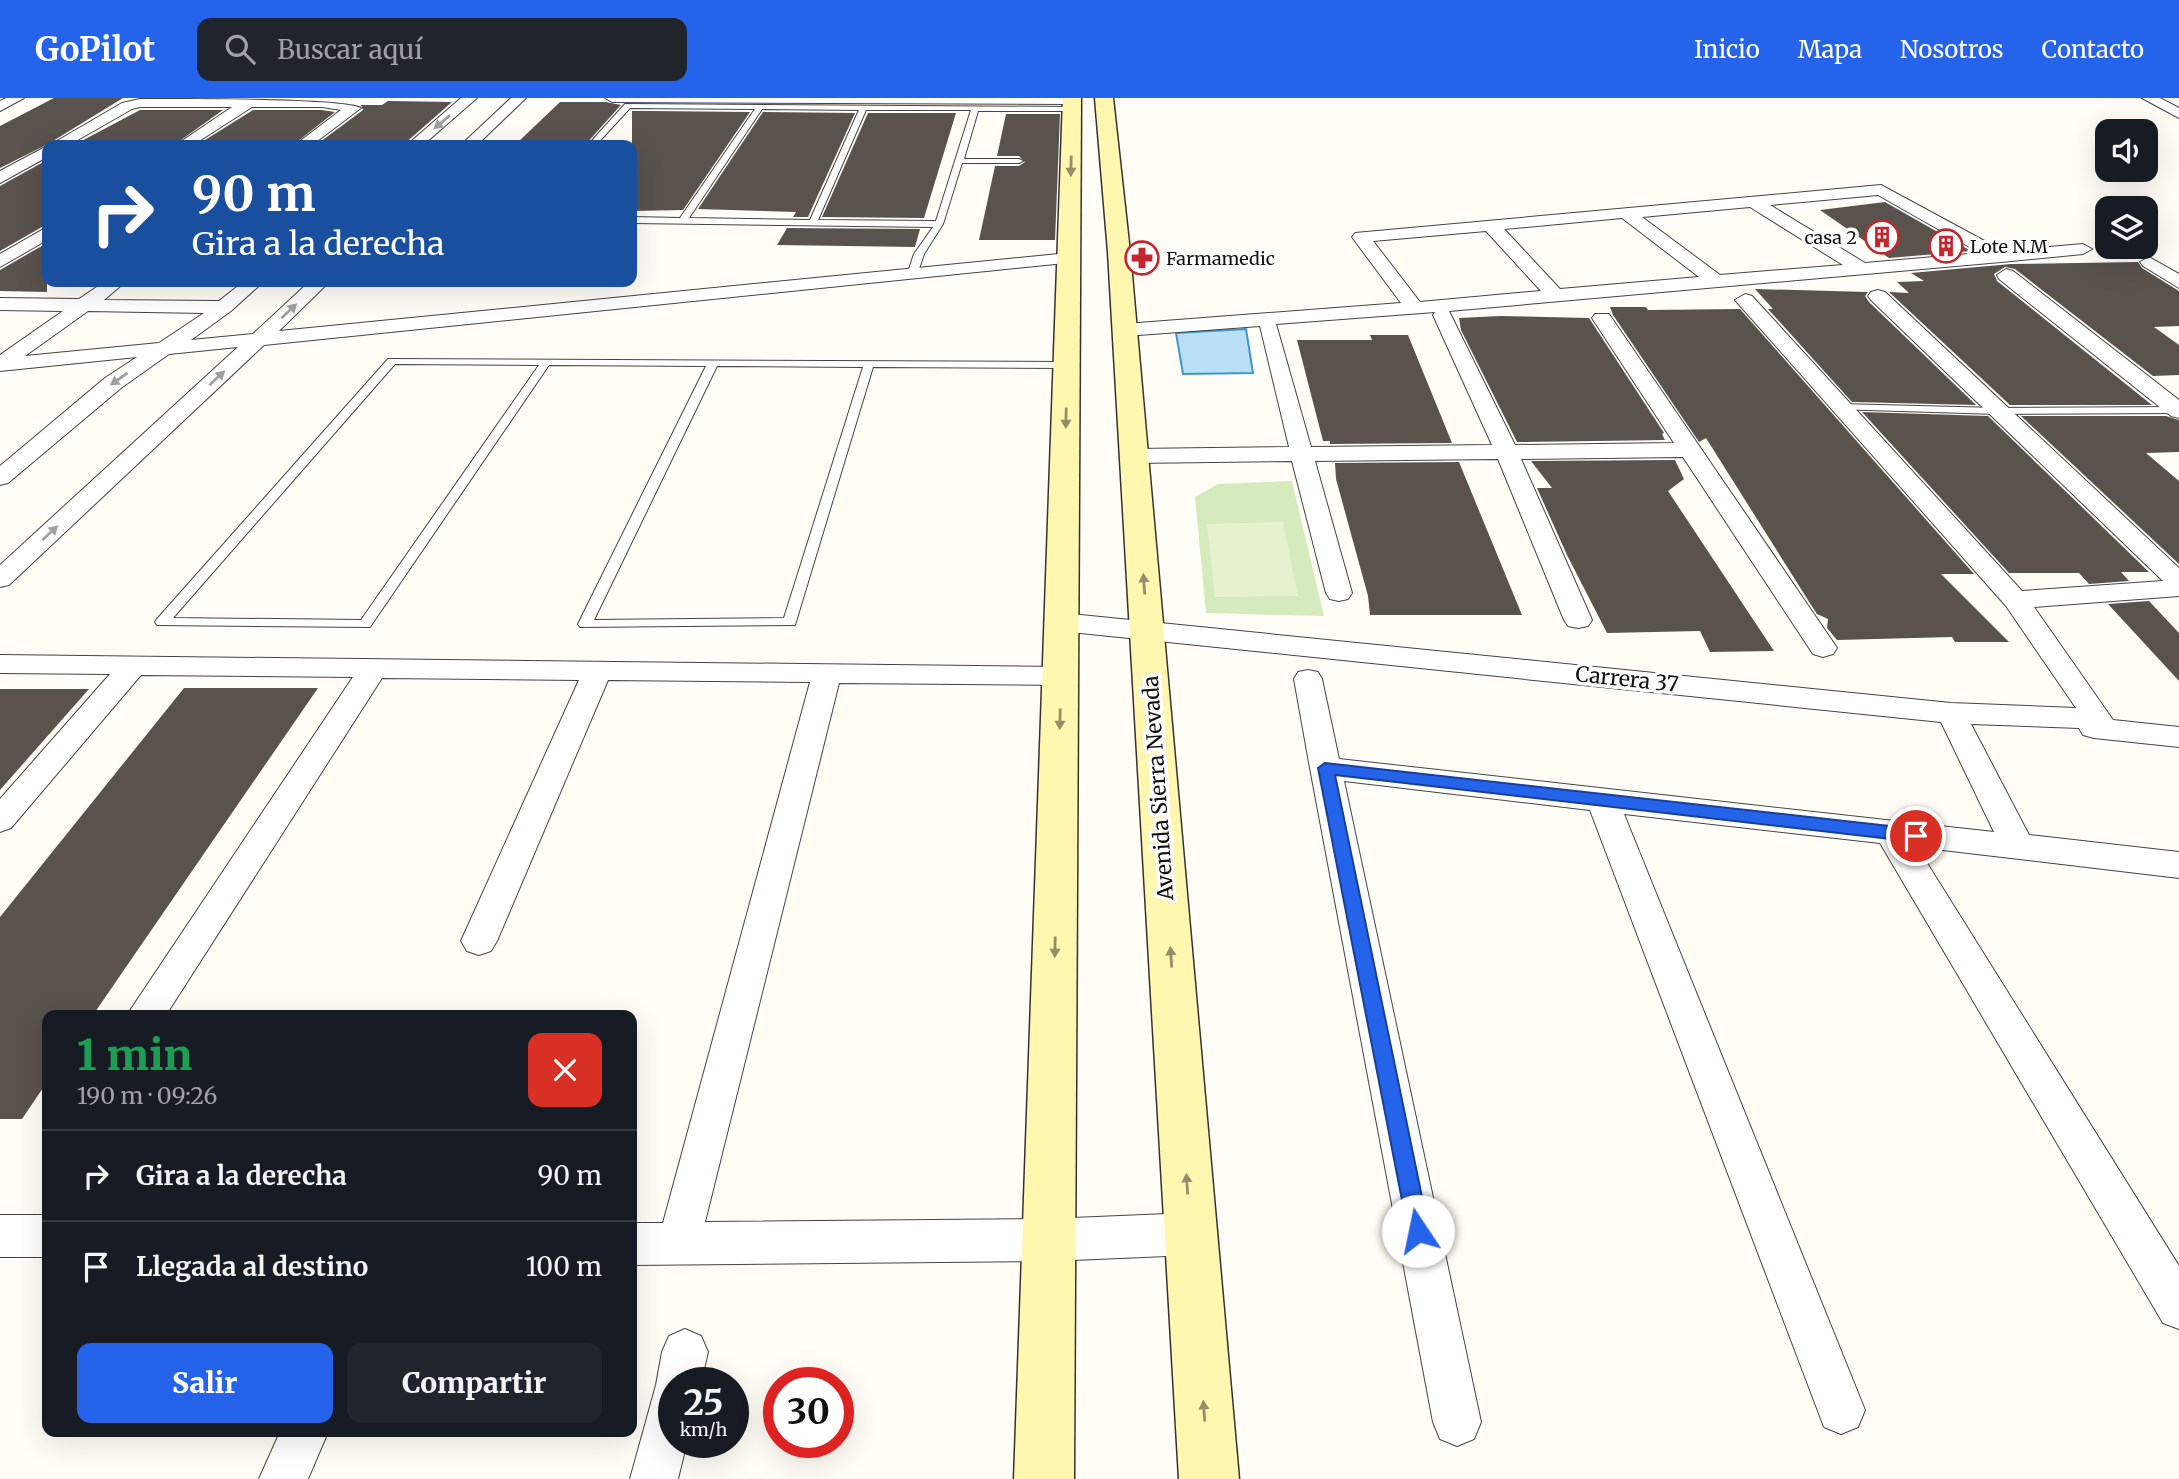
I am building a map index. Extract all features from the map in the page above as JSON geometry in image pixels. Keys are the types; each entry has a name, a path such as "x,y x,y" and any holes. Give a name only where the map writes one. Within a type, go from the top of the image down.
{"main road":[{"path":"1044,1479 1069,258 1080,101"},
{"name":"Avenida Sierra Nevada","path":"1080,101 1125,330 1209,1479"}],"street":[{"path":"0,107 17,98"},
{"path":"420,140 470,98"},
{"path":"473,140 519,98"},
{"path":"612,98 1080,101"},
{"path":"2149,98 2179,114"},
{"path":"67,140 127,106 140,103 322,103 354,108 310,140"},
{"path":"191,140 249,103"},
{"path":"0,178 42,154"},
{"path":"1415,308 1361,237 1881,190 2004,266 2178,410"},
{"path":"1752,201 1864,270"},
{"path":"1626,213 1716,281"},
{"path":"1490,225 1555,295"},
{"path":"0,262 42,235"},
{"path":"1125,330 1864,270 2004,266 2083,249"},
{"path":"0,365 1069,258"},
{"path":"2149,262 2179,282"},
{"path":"0,365 109,287"},
{"path":"0,478 113,383 168,347 248,287"},
{"path":"0,579 315,287"},
{"path":"1878,296 2179,585"},
{"path":"1745,300 2015,600 2099,719"},
{"path":"0,304 77,311"},
{"path":"0,316 77,311 217,312"},
{"path":"1443,315 1507,453 1578,620"},
{"path":"1602,318 1823,648"},
{"path":"1268,328 1339,593"},
{"path":"1134,456 1689,450"},
{"path":"2015,600 2179,585"},
{"name":"Carrera 37","path":"1061,622 1951,713 2099,719 2094,728 2179,737"},
{"path":"0,664 1060,676"},
{"path":"0,820 132,667"},
{"path":"149,1010 373,669"},
{"path":"479,941 597,672"},
{"path":"678,1245 827,674"},
{"path":"1308,679 1457,1422"},
{"path":"1951,713 2018,847"},
{"path":"1325,768 2179,865"},
{"path":"1602,800 1841,1410"},
{"path":"1891,833 2179,1307"},
{"path":"637,1244 1049,1240 1191,1234"},
{"path":"0,1236 42,1236"},
{"path":"283,1479 302,1437"},
{"path":"654,1479 659,1458"}],"lane":[{"path":"597,140 628,106 976,107 1080,101"},
{"path":"683,220 760,107"},
{"path":"813,222 864,107"},
{"path":"912,275 919,254 939,224 976,107"},
{"path":"960,161 1019,161"},
{"path":"637,220 939,224"},
{"path":"546,362 365,624 162,622 392,361 1067,365"},
{"path":"713,363 585,624 790,622 869,364"},
{"path":"1839,407 1998,411 2178,410"}],"green space":[{"path":"1292,481 1324,616 1206,613 1195,497 1218,484"},
{"path":"1283,522 1298,596 1215,597 1207,524"}],"water":[{"path":"1246,329 1253,373 1183,374 1176,333"}],"building":[{"path":"54,98 123,98 55,140 42,140 42,147 0,168 0,126"},
{"path":"388,101 452,102 409,140 323,140 363,110 361,105 382,105"},
{"path":"560,102 606,102 621,105 590,140 520,140"},
{"path":"140,110 223,110 181,140 83,140"},
{"path":"253,110 335,112 299,140 205,140"},
{"path":"632,111 750,112 683,210 637,211 637,140 632,140"},
{"path":"763,112 855,113 808,217 793,217 796,212 698,209"},
{"path":"868,113 956,113 924,218 822,217"},
{"path":"1006,114 1060,114 1055,240 979,240 995,166 1019,166 1025,162 1019,156 997,156"},
{"path":"42,163 42,227 0,251 0,186"},
{"path":"1885,202 1971,251 1889,258 1820,210"},
{"path":"787,228 920,229 915,247 777,245"},
{"path":"42,246 42,287 47,287 47,292 0,291 0,270"},
{"path":"2138,262 2142,268 2179,291 2179,326 2154,327 2179,345 2179,375 2153,376 2015,269 2005,267 1994,274 1997,281 2152,405 2010,405 1889,292 1909,293 1897,282 1924,281 1911,273 2011,264"},
{"path":"1755,289 1868,292 1865,296 1869,302 1976,405 1852,402 1768,309 1773,309"},
{"path":"1610,307 1646,307 1648,310 1740,309 1974,574 1941,574 2009,642 1955,642 1952,637 1837,640 1827,628 1828,619 1817,614 1706,438 1699,442"},
{"path":"1459,318 1589,318 1664,433 1662,434 1665,440 1517,442 1461,330"},
{"path":"1370,335 1408,335 1452,443 1330,444 1330,441 1323,441 1297,340 1372,340"},
{"path":"1862,412 1988,416 2149,572 2121,572 2129,581 2089,584 2079,573 2009,573"},
{"path":"2021,416 2166,416 2179,420 2179,452 2146,453 2179,481 2179,564"},
{"path":"1675,460 1684,479 1668,491 1774,651 1710,652 1700,631 1607,633 1567,555 1537,488 1552,488 1531,461"},
{"path":"1459,462 1522,615 1370,615 1368,596 1336,479 1335,463"},
{"path":"2149,601 2179,633 2179,681 2108,604"},
{"path":"184,688 318,688 96,1010 42,1010 42,1089 22,1119 0,1119 0,917"},
{"path":"0,689 89,689 0,790"}],"place":[{"name":"casa 2","path":"1882,237"},
{"name":"Lote N.M","path":"1946,246"},
{"name":"Farmamedic","path":"1142,258"}],"route":[{"path":"1418,1231 1325,768 1916,836"}]}
